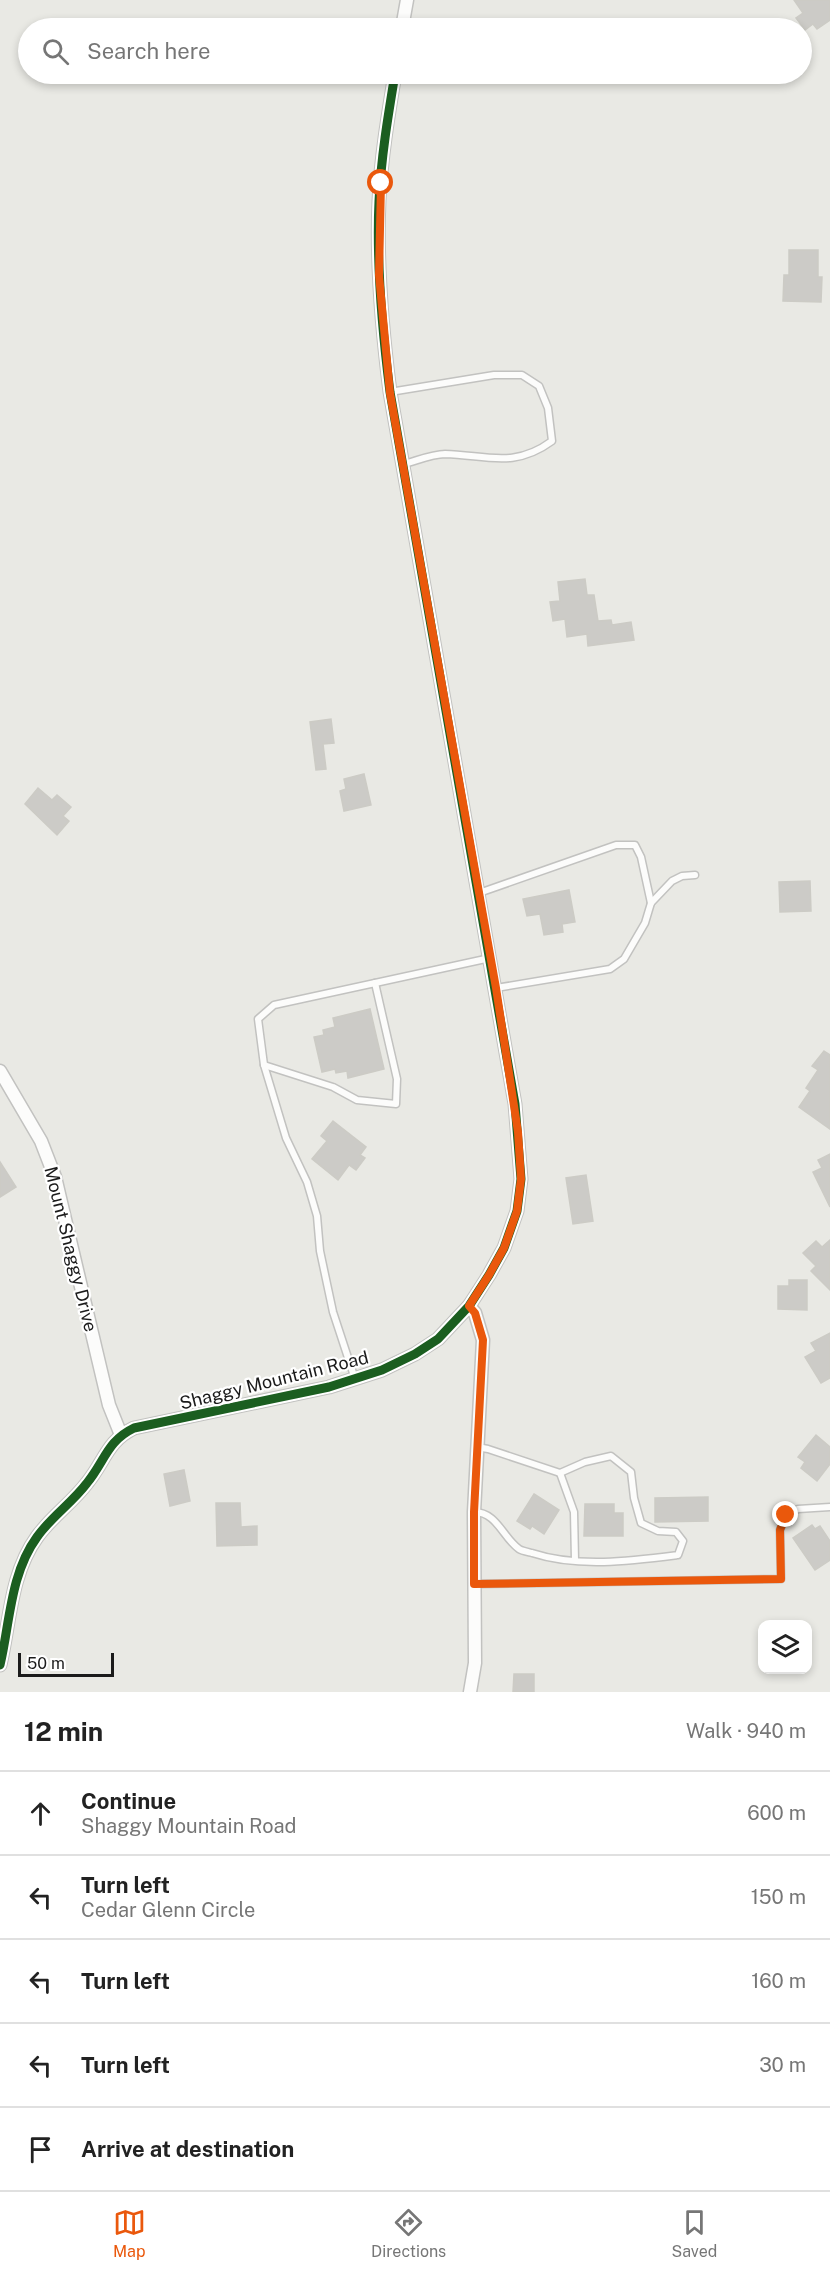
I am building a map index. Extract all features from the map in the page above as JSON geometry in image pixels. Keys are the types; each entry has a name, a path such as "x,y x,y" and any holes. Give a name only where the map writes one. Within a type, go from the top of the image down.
{"street":[{"path":"404,18 407,0"},
{"name":"Shaggy Mountain Road","path":"121,1435 134,1428 240,1407 356,1379 382,1370 415,1354 438,1339 469,1306 504,1248 517,1211 521,1179 515,1104 390,393 382,315 378,238 385,135 393,84"},
{"name":"Mount Shaggy Drive","path":"0,1071 41,1141 55,1177 109,1405 121,1435"},
{"path":"469,1306 475,1313 483,1340 474,1512 475,1663 470,1692"},
{"path":"0,1665 14,1592 28,1551 37,1536 87,1484 113,1442 121,1435"}],"lane":[{"path":"390,393 494,375 522,375 539,386 548,408 552,441 539,450 500,460 442,454 404,464"},
{"path":"479,893 616,845 635,845 641,856 651,903"},
{"path":"496,988 610,969 624,959 645,923 651,903 672,881 682,876 695,875"},
{"path":"356,1379 333,1312 320,1251 317,1216 308,1182 286,1138 264,1065 258,1019 274,1005 490,958"},
{"path":"264,1065 333,1087 357,1100 396,1104 397,1079 375,983"},
{"path":"474,1512 482,1512 494,1520 519,1549 548,1558 622,1562 678,1555 682,1541 676,1532 658,1531 641,1523 634,1498 631,1472 611,1456 585,1462 560,1473 477,1447"},
{"path":"560,1473 574,1512 575,1560"},
{"path":"474,1584 781,1579 780,1530 786,1515 798,1509 830,1507"}],"building":[{"path":"794,0 830,0 830,20 817,29 812,25 812,18 796,18 803,13"},
{"path":"789,250 818,250 818,277 822,277 821,302 783,301 784,275 789,275"},
{"path":"585,579 587,595 594,595 598,621 611,620 612,625 631,622 634,640 588,646 587,634 567,637 565,619 553,621 550,602 560,601 558,582"},
{"path":"331,719 334,743 323,744 326,769 316,770 310,722"},
{"path":"364,774 371,805 344,811 340,791 346,789 344,779"},
{"path":"38,788 52,800 57,795 71,807 63,816 69,821 57,835 25,804"},
{"path":"810,881 811,911 780,912 779,882"},
{"path":"569,890 575,922 562,924 563,932 544,935 540,914 527,916 523,899"},
{"path":"370,1009 384,1069 348,1078 347,1071 336,1073 335,1069 322,1072 314,1037 324,1035 323,1030 335,1027 333,1018"},
{"path":"824,1051 830,1055 830,1129 799,1107 810,1091 806,1088 818,1070 812,1066"},
{"path":"333,1121 366,1147 360,1155 365,1158 356,1170 349,1165 338,1180 312,1159 327,1141 321,1136"},
{"path":"830,1154 830,1207 813,1172 822,1168 818,1160"},
{"path":"0,1162 16,1187 0,1197"},
{"path":"586,1175 593,1221 573,1224 566,1178"},
{"path":"830,1240 830,1290 811,1271 816,1266 803,1253 816,1241 822,1247"},
{"path":"789,1280 807,1280 807,1310 778,1309 778,1286 789,1286"},
{"path":"830,1333 830,1378 821,1383 805,1357 816,1351 811,1343"},
{"path":"816,1435 830,1447 830,1464 817,1481 801,1468 805,1462 798,1457"},
{"path":"184,1470 190,1501 170,1506 164,1474"},
{"path":"534,1494 559,1510 544,1534 532,1526 530,1529 517,1521"},
{"path":"708,1497 708,1521 655,1522 655,1498"},
{"path":"216,1503 240,1503 241,1527 257,1526 257,1545 217,1546"},
{"path":"585,1504 614,1504 614,1513 623,1513 623,1536 584,1536"},
{"path":"812,1525 815,1529 820,1526 830,1541 830,1560 815,1570 793,1538"},
{"path":"514,1674 534,1674 534,1692 513,1692"}],"cycle path":[{"path":"0,1665 12,1599 28,1551 55,1516 87,1483 118,1439 134,1428 329,1387 382,1370 415,1354 438,1339 469,1306 504,1248 517,1211 521,1179 515,1104 390,392 384,345 378,225 383,153 393,84"}],"route":[{"path":"381,183 378,238 379,275 390,393 496,988 518,1132 521,1179 517,1211 504,1248 469,1306 479,1322 483,1340 474,1512 474,1584 781,1579 780,1530 786,1515"}]}
